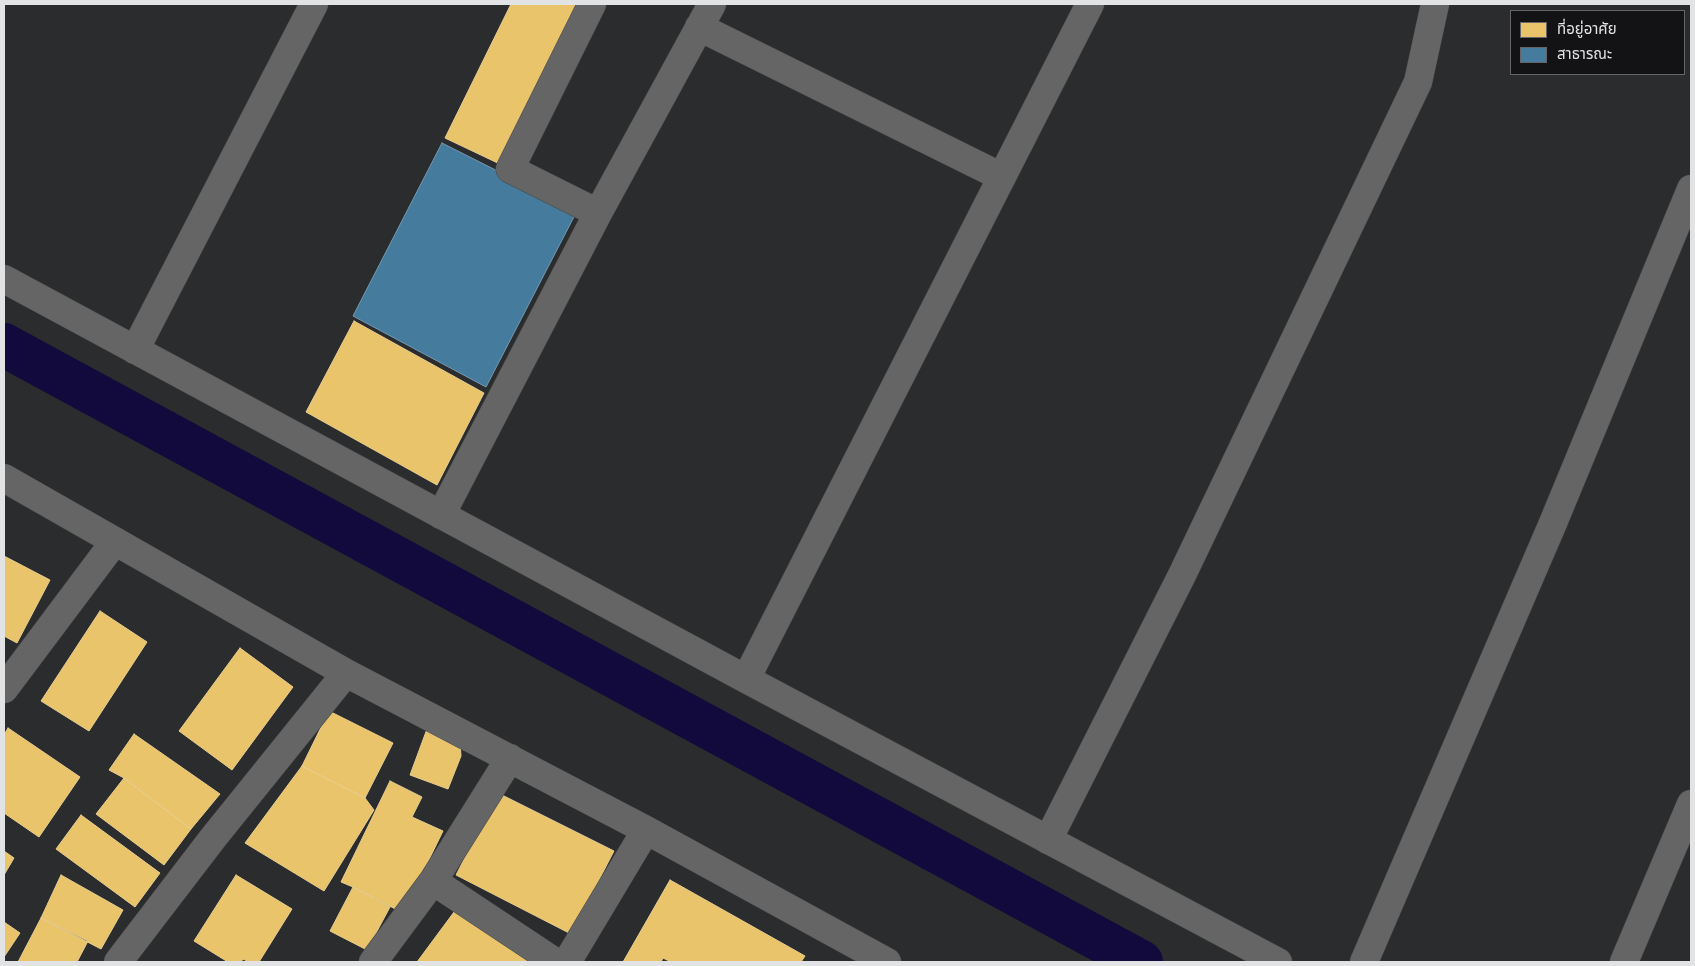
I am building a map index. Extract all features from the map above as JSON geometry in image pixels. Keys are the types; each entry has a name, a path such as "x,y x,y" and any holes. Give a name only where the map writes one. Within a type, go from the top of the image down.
{"street":[{"path":"135,350 314,4"},
{"path":"592,4 510,168 598,213"},
{"path":"441,515 598,213 712,4"},
{"path":"746,679 1090,4"},
{"path":"1048,840 1182,575 1418,82 1435,4"},
{"path":"699,27 1002,177"},
{"path":"1364,962 1553,523 1691,189"},
{"path":"4,279 746,679 1278,962"},
{"path":"4,478 346,673 646,830 887,962"},
{"path":"4,688 115,541"},
{"path":"118,962 346,673"},
{"path":"373,962 433,881 510,758"},
{"path":"1624,962 1691,804"},
{"path":"568,962 646,830"},
{"path":"433,881 555,962"}],"building: ที่อยู่อาศัย":[{"path":"511,4 582,4 504,166 445,138"},
{"path":"354,321 484,393 437,485 306,412"},
{"path":"4,556 50,580 17,643 4,636"},
{"path":"100,611 147,642 89,731 41,701"},
{"path":"240,648 293,687 232,770 179,731"},
{"path":"329,711 393,743 365,798 302,766"},
{"path":"8,728 80,777 39,837 4,813 4,735"},
{"path":"427,729 460,741 461,756 448,789 410,775"},
{"path":"134,734 220,794 191,829 124,778 109,770"},
{"path":"302,766 365,798 374,810 324,891 245,843"},
{"path":"124,778 191,829 164,865 96,814"},
{"path":"390,781 422,797 412,817 443,831 403,913 341,882"},
{"path":"498,793 614,851 571,934 456,875"},
{"path":"81,815 160,873 135,907 56,849"},
{"path":"4,851 14,858 4,875"},
{"path":"61,875 123,910 101,949 41,918"},
{"path":"236,875 292,909 259,962 249,962 243,959 241,962 228,962 194,941"},
{"path":"670,880 805,956 801,962 671,962 663,958 661,962 623,962"},
{"path":"353,887 390,907 367,950 330,931"},
{"path":"457,908 533,962 417,962"},
{"path":"41,918 88,941 77,962 18,962"},
{"path":"4,922 20,933 4,957"}],"building: สาธารณะ":[{"path":"442,143 577,211 486,387 353,316"}],"waterway":[{"path":"4,345 1141,962"}]}
